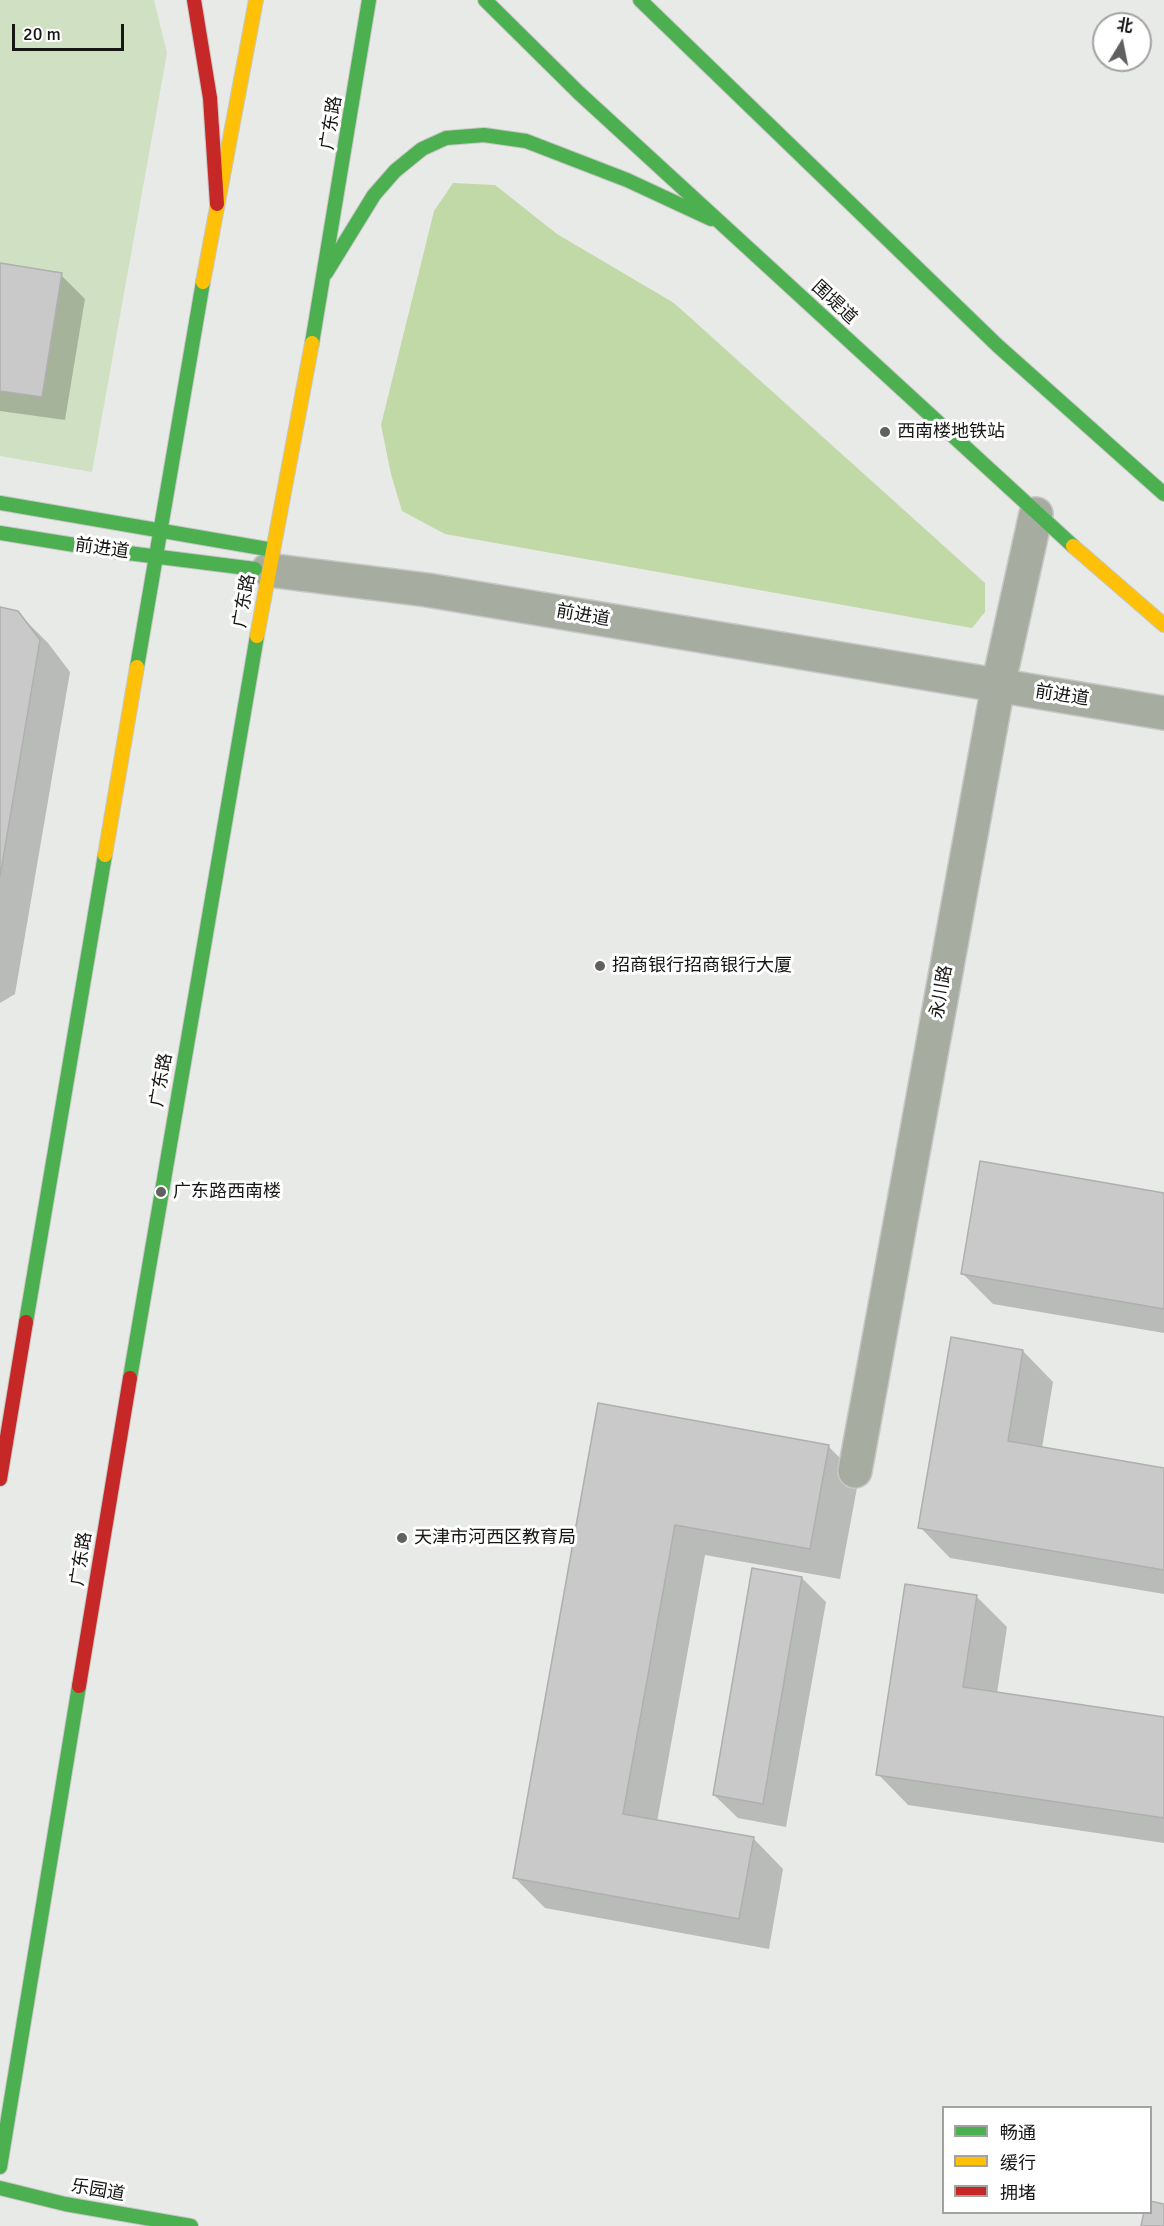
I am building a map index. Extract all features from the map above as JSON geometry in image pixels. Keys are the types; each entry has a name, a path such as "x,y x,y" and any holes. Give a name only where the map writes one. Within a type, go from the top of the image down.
{"main road":[{"path":"194,0 210,98 217,204"},
{"path":"0,1479 160,531 217,204 256,0"},
{"name":"广东路","path":"0,2167 163,1181 271,560 326,273 369,0"},
{"name":"围堤道","path":"485,0 579,93 1036,514 1164,625"},
{"path":"640,0 998,346 1164,494"},
{"path":"326,273 374,195 395,171 422,149 446,138 484,135 526,141 627,180 722,224"},
{"name":"前进道","path":"0,503 160,531 271,560"},
{"name":"前进道","path":"0,533 157,556 271,560"},
{"name":"乐园道","path":"0,2188 65,2204 191,2226"}],"street":[{"name":"永川路","path":"855,1471 998,686 1036,514"},
{"name":"前进道","path":"271,560 427,590 1164,713"}],"green space":[{"path":"0,0 154,0 167,53 92,472 0,456"},
{"path":"453,183 495,185 557,234 674,303 985,583 985,612 972,628 445,534 402,511 391,474 381,425 434,211"}],"building":[{"path":"0,263 62,273 42,397 0,391"},
{"path":"0,607 18,611 40,640 0,877"},
{"path":"980,1161 1164,1193 1164,1309 961,1274"},
{"path":"951,1337 1023,1350 1008,1441 1164,1468 1164,1570 918,1528"},
{"path":"598,1403 829,1445 810,1549 675,1525 623,1814 754,1837 739,1919 513,1878"},
{"path":"752,1568 802,1577 763,1804 713,1795"},
{"path":"905,1584 977,1595 963,1687 1164,1717 1164,1818 876,1775"},
{"path":"1152,2201 1164,2204 1164,2226 1141,2226 1144,2214 1152,2214"}],"traffic: fast":[{"path":"312,343 369,0"},
{"path":"485,0 579,93 1073,546"},
{"path":"640,0 998,346 1164,494"},
{"path":"326,273 374,195 395,171 422,149 446,138 484,135 526,141 627,180 711,219"},
{"path":"137,667 203,282"},
{"path":"0,503 273,550"},
{"path":"0,533 112,551 255,569"},
{"path":"130,1378 257,636"},
{"path":"26,1322 105,855"},
{"path":"0,2167 79,1686"},
{"path":"0,2188 65,2204 191,2226"}],"traffic: slow":[{"path":"203,282 256,0"},
{"path":"257,636 312,343"},
{"path":"1073,546 1164,625"},
{"path":"105,855 137,667"}],"traffic: jam":[{"path":"194,0 210,98 217,204"},
{"path":"0,1479 26,1322"},
{"path":"79,1686 130,1378"}],"place":[{"name":"西南楼地铁站","path":"885,432"},
{"name":"招商银行招商银行大厦","path":"600,966"},
{"name":"广东路西南楼","path":"161,1192"},
{"name":"天津市河西区教育局","path":"402,1538"}]}
